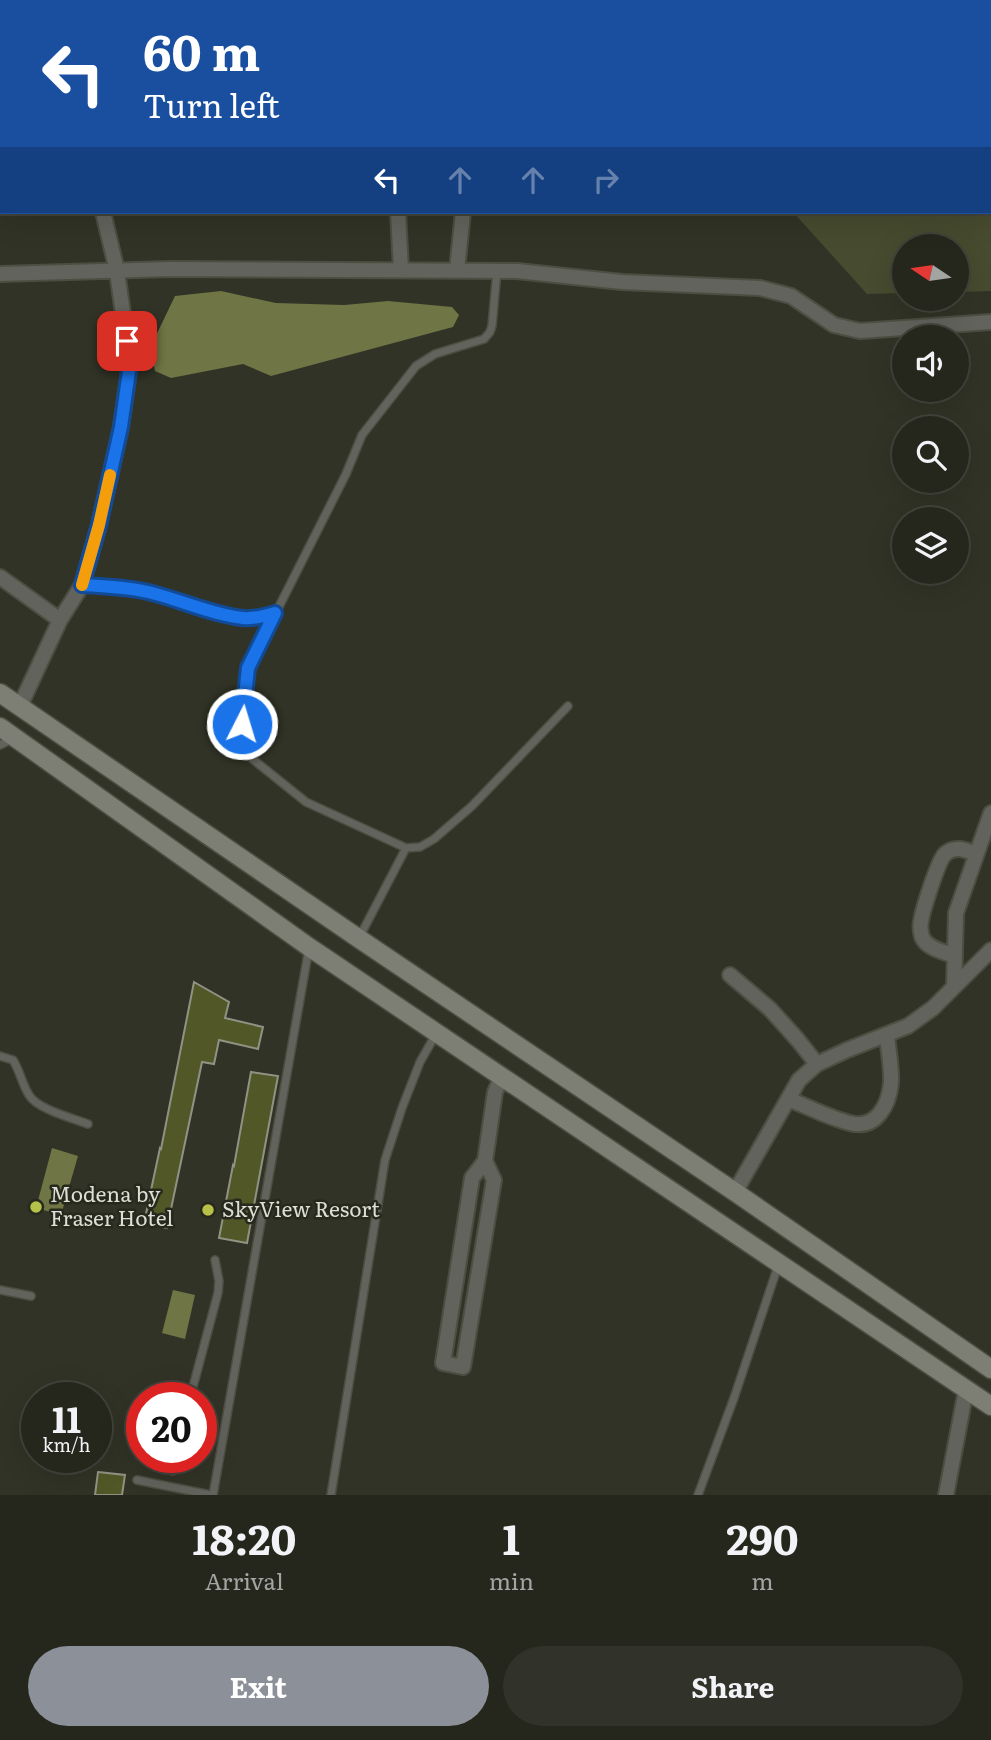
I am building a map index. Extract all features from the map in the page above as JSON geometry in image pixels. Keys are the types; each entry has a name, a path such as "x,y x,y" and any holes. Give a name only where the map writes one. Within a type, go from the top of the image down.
{"main road":[{"path":"0,693 991,1369"},
{"path":"0,727 8,741 991,1406"}],"street":[{"path":"20,706 60,620 82,585 116,452 130,364 117,271 103,214"},
{"path":"398,214 401,270"},
{"path":"457,270 463,214"},
{"path":"0,275 170,269 457,270 497,276 517,271 622,282 760,288 791,296 834,325 860,331 991,322"},
{"path":"0,577 60,620"},
{"path":"954,987 956,913 991,813"},
{"path":"955,956 930,946 922,938 920,923 944,855 960,848 976,854"},
{"path":"735,1192 799,1080 817,1064 908,1026 933,1008 991,950"},
{"path":"730,975 770,1009 817,1064"},
{"path":"788,1099 852,1124 867,1124 886,1107 891,1083 887,1034"},
{"path":"485,1161 494,1180 463,1367 443,1363 472,1178 485,1161 495,1092 502,1076"},
{"path":"946,1495 966,1391"}],"lane":[{"path":"497,276 491,331 484,339 435,354 416,366 362,435 346,474 248,668 242,724 250,757 306,802 406,848 420,847 434,839 472,806 568,706"},
{"path":"82,585 144,591 245,618 275,613"},
{"path":"358,939 406,848"},
{"path":"137,1480 212,1495 309,947"},
{"path":"331,1495 385,1160 420,1062 436,1033"},
{"path":"0,1056 13,1060 30,1098 41,1106 88,1124"},
{"path":"195,1382 218,1293 215,1260"},
{"path":"698,1495 734,1398 779,1262"},
{"path":"0,1290 31,1296"}],"shaded area":[{"path":"795,214 991,214 991,291 970,292 970,234 892,234 892,293 867,294"},
{"path":"221,291 276,303 344,305 388,301 452,307 459,315 453,327 271,376 243,364 171,378 155,371 150,348 175,296"},
{"path":"52,1148 78,1156 61,1215 36,1208"},
{"path":"173,1290 195,1295 185,1339 162,1333"}],"building":[{"path":"194,982 229,1002 225,1018 263,1027 258,1049 219,1040 214,1064 202,1062 167,1228 144,1223"},
{"path":"251,1072 278,1076 247,1243 219,1238"},
{"path":"98,1473 125,1475 122,1495 95,1495"}],"slow traffic":[{"path":"82,585 110,475"}],"place":[{"name":"Modena by Fraser Hotel","path":"36,1207"},
{"name":"SkyView Resort","path":"208,1210"}],"route":[{"path":"127,341 130,364 121,427 99,525 82,585 144,591 245,618 275,613 248,668 242,724"}]}
